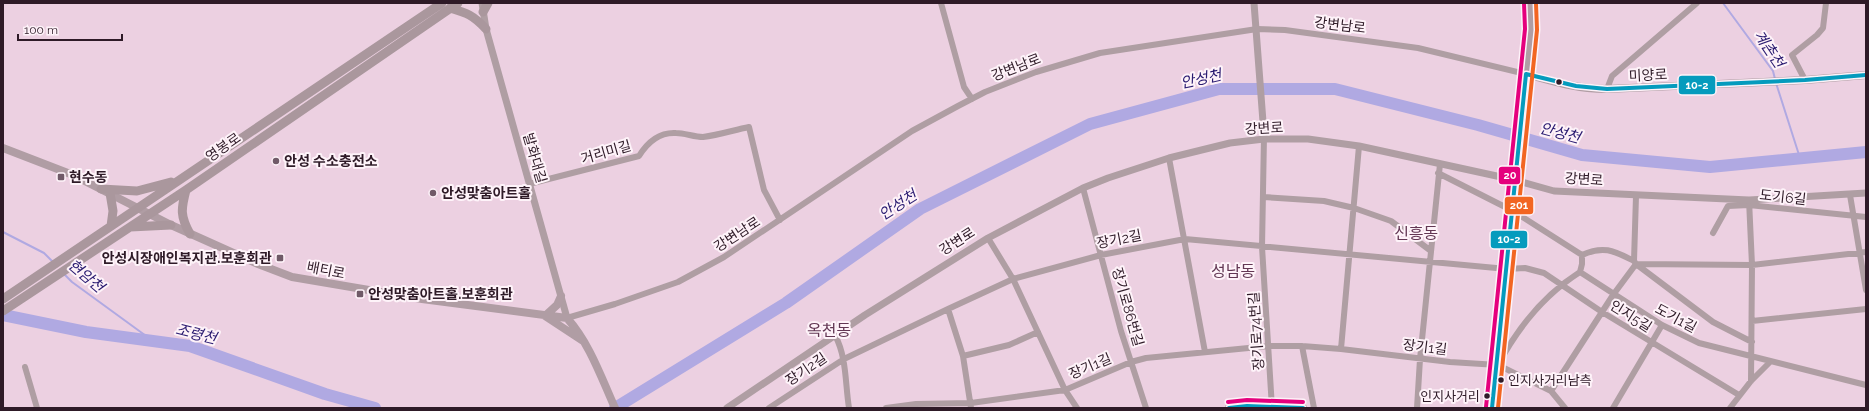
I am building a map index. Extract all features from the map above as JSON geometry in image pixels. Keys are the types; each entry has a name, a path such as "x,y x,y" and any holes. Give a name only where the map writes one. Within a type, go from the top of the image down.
{"main road":[{"name":"영봉로","path":"3,299 139,207 446,6 458,3"},
{"path":"482,8 488,3"},
{"path":"1492,408 1498,365 1531,29 1530,3"},
{"name":"영봉로","path":"3,311 109,239 186,190 446,6"},
{"path":"446,6 469,13 486,29"},
{"path":"1805,80 1866,76"},
{"name":"미양로","path":"1526,78 1586,89 1805,80"},
{"name":"배티로","path":"3,148 73,175 190,234 258,264 292,277 414,298 567,318"},
{"path":"111,226 113,211 106,191 137,191 184,178"},
{"path":"186,190 181,210 184,223 190,234"},
{"path":"129,227 171,225"},
{"path":"561,296 557,305 545,316 576,333"},
{"path":"567,318 576,333 585,343 615,408"},
{"path":"1228,408 1247,406 1304,408"}],"street":[{"path":"941,3 964,86 972,99"},
{"path":"1254,3 1264,137"},
{"name":"미양로","path":"1607,89 1612,76 1697,3"},
{"path":"1805,80 1792,55 1817,35 1823,28 1826,3"},
{"name":"발화대길","path":"482,8 486,29 567,318"},
{"name":"강변남로","path":"567,318 615,304 678,282 724,257 912,131 972,99 1036,72 1100,53 1257,29 1285,30 1418,48 1526,78"},
{"name":"거리미길","path":"529,184 639,156 644,147 652,140 668,133 675,132 702,137 749,126 764,190 780,220"},
{"name":"강변로","path":"727,408 835,335 988,238 1084,188 1108,178 1170,158 1230,143 1264,137 1308,139 1358,146 1440,164 1516,177 1554,191 1749,203 1866,193"},
{"name":"장기로74번길","path":"1264,137 1262,247 1272,407"},
{"path":"1340,349 1350,255 1358,146"},
{"path":"1170,158 1205,352"},
{"path":"1417,408 1420,359 1440,164"},
{"path":"1438,173 1513,210 1582,255"},
{"name":"장기로86번길","path":"1084,188 1131,362 1146,408"},
{"path":"1850,195 1853,216 1863,253 1866,290"},
{"path":"1551,391 1635,262 1636,196"},
{"path":"1263,197 1324,201 1354,208 1392,221 1431,251"},
{"path":"1749,203 1752,265 1751,381"},
{"name":"도기6길","path":"1713,233 1728,206 1749,203 1866,217"},
{"path":"988,238 1013,279 1065,390 1077,408"},
{"name":"장기2길","path":"770,408 844,359 1013,279 1101,255 1185,239 1507,269"},
{"path":"1582,255 1593,250 1612,250 1635,262 1713,322 1752,342"},
{"path":"1635,262 1752,265 1863,253"},
{"path":"1565,408 1551,391 1498,365 1510,342 1531,313 1562,284 1580,272 1582,255"},
{"name":"인지5길","path":"1507,269 1525,268 1544,273 1602,312 1739,395"},
{"name":"도기1길","path":"1580,272 1613,295 1662,325 1699,343 1866,385"},
{"path":"948,309 963,356 971,405"},
{"path":"1752,321 1866,309"},
{"path":"1613,408 1662,325"},
{"path":"963,356 1009,345 1038,332"},
{"path":"835,335 844,359 849,408"},
{"name":"장기1길","path":"886,408 916,404 971,405 1065,390 1131,362 1146,358 1269,346 1302,346 1340,349 1420,359 1498,365"},
{"path":"1302,346 1314,408"},
{"path":"1730,408 1751,381 1770,362"},
{"path":"25,367 37,408"}],"waterway":[{"name":"계촌천","path":"1723,3 1773,71 1775,79"},
{"name":"계촌천","path":"1776,83 1800,158"},
{"name":"안성천","path":"615,408 786,303 920,209 1090,124 1219,89 1335,89 1478,125 1582,155 1710,167 1866,152"},
{"name":"현암천","path":"3,232 44,253 53,262"},
{"name":"현암천","path":"64,274 72,282 153,341"},
{"name":"조령천","path":"3,315 86,332 190,346 325,394 375,408"}],"transit line":[{"name":"20","path":"1486,407 1525,29 1524,3"},
{"name":"201","path":"1498,408 1537,30 1536,3"},
{"name":"10-2","path":"1492,408 1526,74 1576,86 1607,89 1805,80 1866,75"},
{"name":"20","path":"1228,402 1247,400 1303,402"},
{"name":"10-2","path":"1229,408 1247,406 1303,408"}],"place":[{"name":"안성 수소충전소","path":"276,161"},
{"name":"현수동","path":"61,177"},
{"name":"안성맞춤아트홀","path":"433,193"},
{"name":"안성시장애인복지관.보훈회관","path":"280,258"},
{"name":"안성맞춤아트홀.보훈회관","path":"360,294"},
{"name":"인지사거리남측","path":"1501,380"},
{"name":"인지사거리","path":"1487,396"}],"district":[{"name":"신흥동","path":"1416,233"},
{"name":"성남동","path":"1233,271"},
{"name":"옥천동","path":"829,330"}]}
